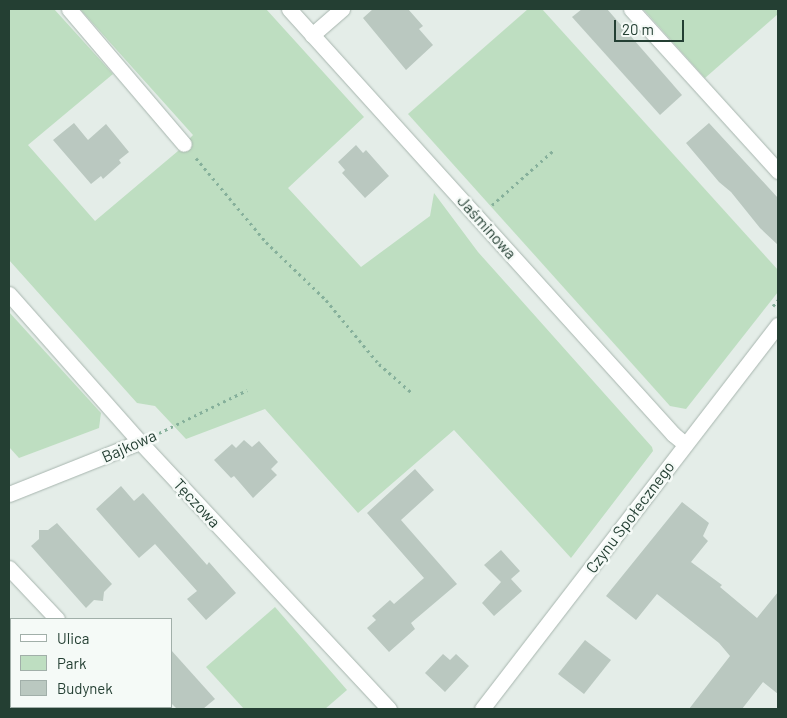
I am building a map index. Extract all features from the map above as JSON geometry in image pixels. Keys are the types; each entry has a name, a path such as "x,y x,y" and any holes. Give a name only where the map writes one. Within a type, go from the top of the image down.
{"street":[{"path":"69,9 184,144"},
{"name":"Jaśminowa","path":"289,9 479,217 673,434 685,444"},
{"path":"312,35 342,9"},
{"path":"630,9 778,171"},
{"name":"Tęczowa","path":"9,294 140,442 389,709"},
{"name":"Czynu Społecznego","path":"482,709 778,325"},
{"name":"Bajkowa","path":"9,494 140,442"},
{"path":"9,568 56,618"}],"path":[{"path":"184,144 266,242 326,300 379,364 411,392"},
{"path":"479,217 554,150"},
{"name":"Bajkowa","path":"140,442 247,390"}],"green space":[{"path":"9,9 54,9 113,74 28,145 95,221 178,151 193,135 80,9 266,9 364,117 288,188 361,267 430,216 434,193 478,252 652,447 653,451 571,558 454,430 358,513 265,409 186,439 155,406 137,403 9,260"},
{"path":"528,9 542,9 778,270 778,292 686,409 670,406 408,114"},
{"path":"643,9 778,9 778,14 705,78"},
{"path":"9,312 101,413 99,428 19,458 9,447"},
{"path":"275,607 347,690 325,709 244,709 206,667"}],"building":[{"path":"373,9 408,9 423,26 419,29 433,45 406,70 363,18"},
{"path":"582,9 607,9 682,95 660,115 572,17"},
{"path":"74,123 88,140 106,124 129,152 119,160 121,163 103,179 101,176 91,184 53,140"},
{"path":"709,123 778,198 778,245 760,228 731,192 719,182 686,143"},
{"path":"356,145 363,153 366,150 389,176 365,198 342,173 345,170 338,162"},
{"path":"244,440 252,447 259,441 278,462 271,469 277,475 253,498 234,476 231,478 214,460 232,444 236,448"},
{"path":"415,469 434,490 401,520 457,584 411,623 415,629 389,652 367,628 376,620 372,616 390,600 394,604 424,578 367,513"},
{"path":"121,486 134,501 143,493 207,565 209,562 236,593 206,620 187,599 197,591 155,544 139,558 96,509"},
{"path":"682,502 709,523 703,536 708,541 691,562 722,585 720,587 757,618 778,592 778,694 763,682 742,709 689,709 730,656 719,643 657,594 636,620 606,596"},
{"path":"57,523 112,584 104,592 103,601 94,600 86,608 31,546 39,539 39,530 48,530"},
{"path":"501,550 520,571 511,579 522,591 494,616 482,603 501,582 484,565"},
{"path":"585,640 611,660 584,694 558,674"},
{"path":"172,651 215,699 203,709 177,709 172,704"},
{"path":"443,654 450,660 456,654 469,666 445,692 425,673"}]}
